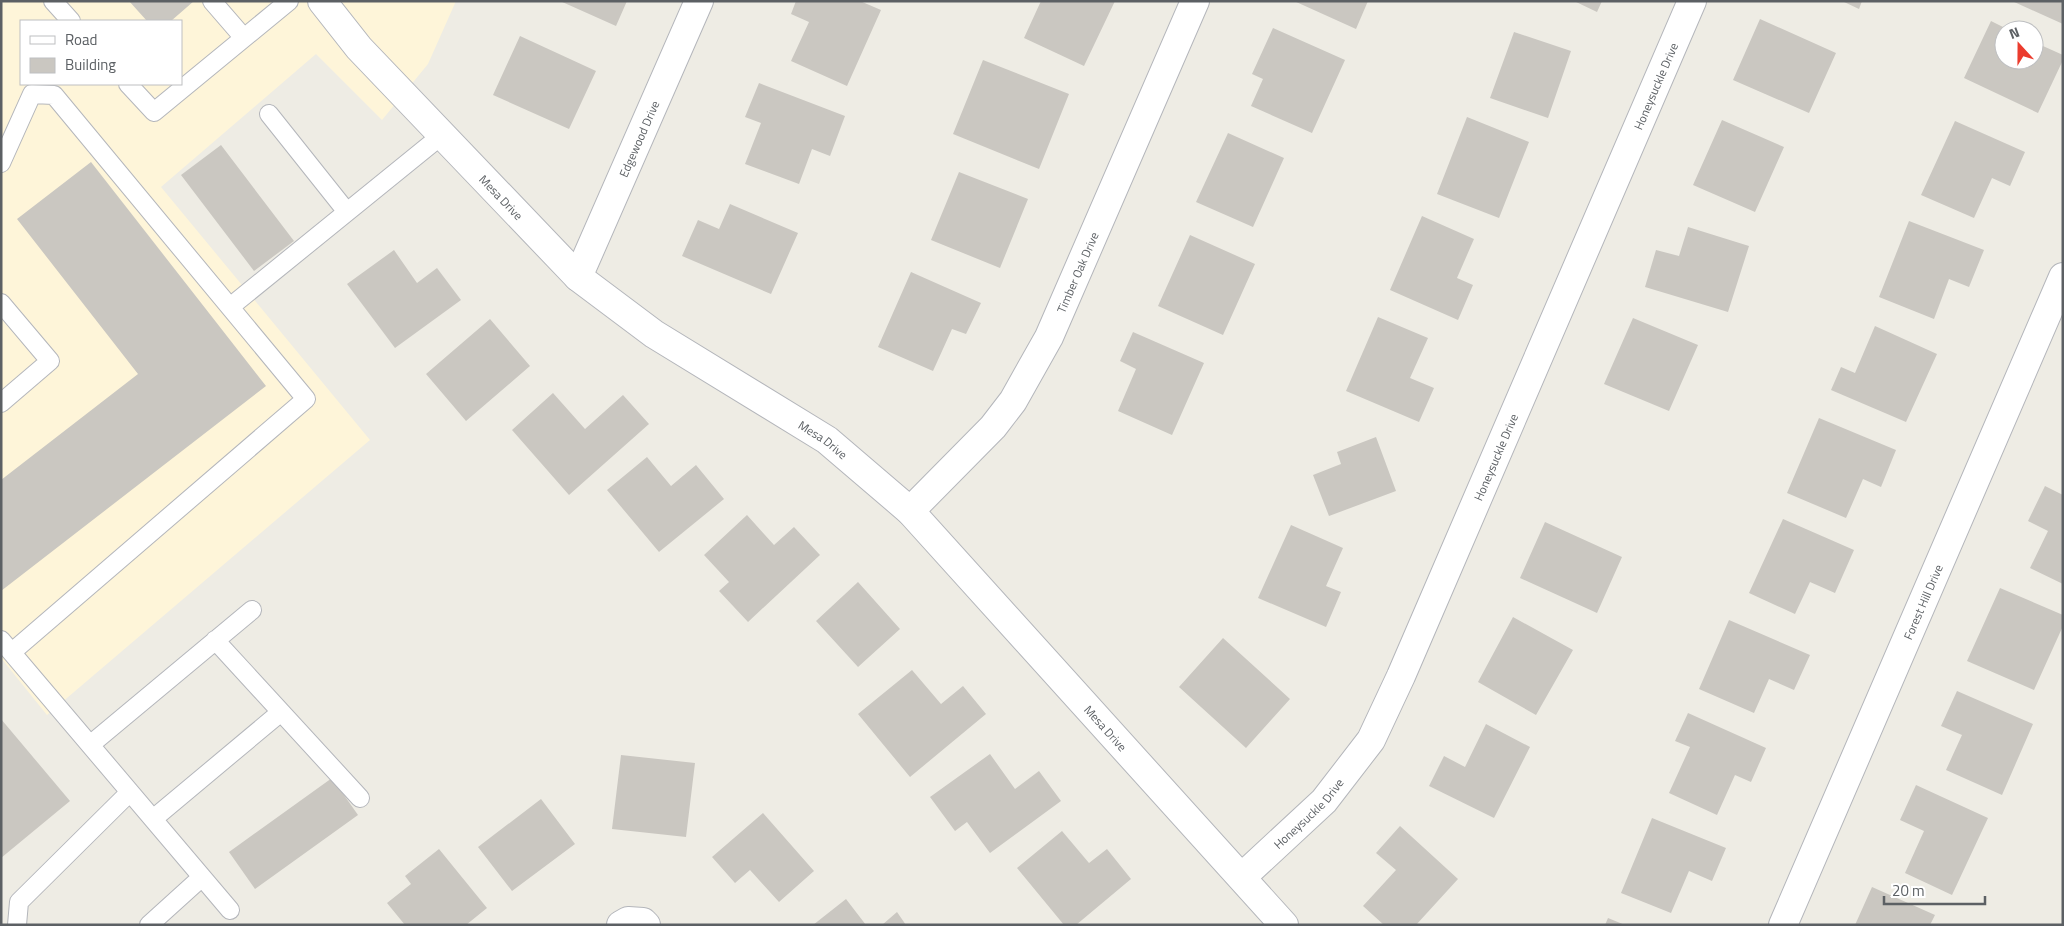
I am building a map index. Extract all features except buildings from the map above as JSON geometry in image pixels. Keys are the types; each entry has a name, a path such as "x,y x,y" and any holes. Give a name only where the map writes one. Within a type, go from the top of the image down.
{"street":[{"name":"Mesa Drive","path":"322,1 359,48 578,277 654,334 826,440 910,511 1284,925"},
{"name":"Edgewood Drive","path":"578,277 699,1"},
{"name":"Timber Oak Drive","path":"910,511 993,427 1013,401 1049,337 1195,1"},
{"name":"Honeysuckle Drive","path":"1242,877 1324,800 1371,740 1409,658 1692,1"},
{"name":"Forest Hill Drive","path":"1782,925 2063,277"}],"lane":[{"path":"53,1 70,20"},
{"path":"212,1 244,38"},
{"path":"129,85 154,112 289,1"},
{"path":"1,163 32,94 54,94 306,399 6,646 230,910"},
{"path":"269,114 347,212"},
{"path":"230,307 442,135"},
{"path":"1,303 50,361 1,402"},
{"path":"90,745 252,610"},
{"path":"215,640 360,798"},
{"path":"153,819 282,712"},
{"path":"17,925 19,902 130,792"},
{"path":"149,925 202,877"}],"shaded area":[{"path":"1,1 456,1 428,64 382,120 316,54 161,187 370,440 47,715 1,658"}]}
